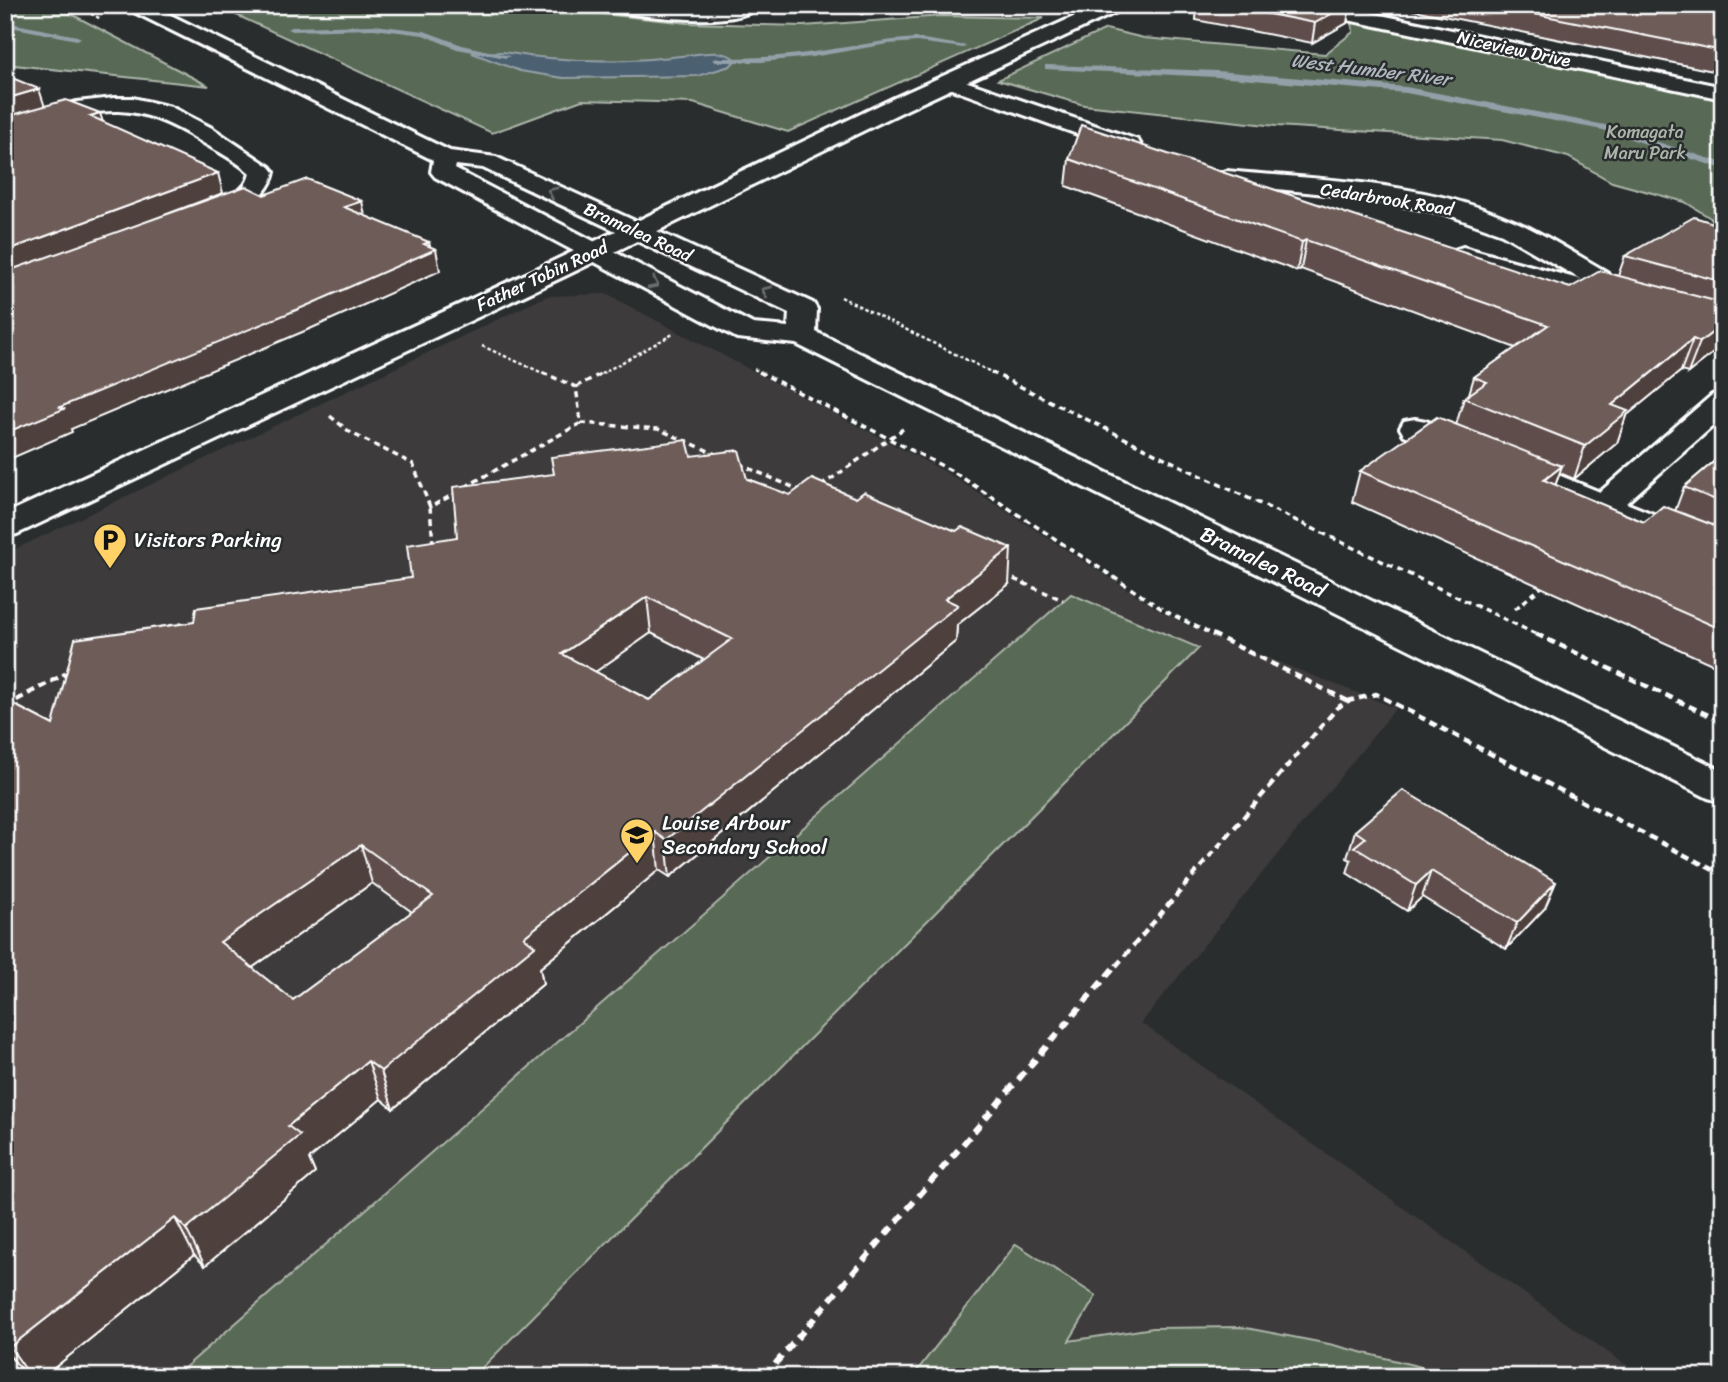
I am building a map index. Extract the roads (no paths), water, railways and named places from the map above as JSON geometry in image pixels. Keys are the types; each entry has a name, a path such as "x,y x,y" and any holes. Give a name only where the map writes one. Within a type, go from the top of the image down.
{"street":[{"name":"Bramalea Road","path":"135,5 445,157 488,162 803,309 802,336"},
{"path":"606,5 709,15 724,14 751,5"},
{"name":"Father Tobin Road","path":"5,527 1115,5"},
{"name":"Niceview Drive","path":"1305,5 1723,93"},
{"path":"950,82 1151,152"},
{"path":"5,129 74,109 124,105 153,108 255,165 262,172 262,179 252,194 183,222"},
{"name":"Bramalea Road","path":"445,157 443,172 747,331 802,336 1723,788"},
{"name":"Cedarbrook Road","path":"1202,169 1325,211"},
{"name":"Cedarbrook Road","path":"1227,178 1392,196 1462,210 1517,232 1649,307"},
{"name":"Cedarbrook Road","path":"1439,249 1723,327"},
{"path":"1604,505 1723,401"},
{"path":"1415,428 1723,554"}],"water":[{"path":"503,52 596,61 714,53 726,54 736,60 730,66 697,76 563,78 520,71 472,53"}],"waterway":[{"path":"5,24 77,38"},
{"path":"292,29 374,27 424,33 460,47 506,56"},
{"path":"716,60 761,60 812,55 888,42 917,40 963,46"},
{"name":"West Humber River","path":"1048,67 1217,74 1406,90 1605,128 1723,166"}],"place":[{"name":"Visitors Parking","path":"110,570"},
{"name":"Louise Arbour Secondary School","path":"637,865"}],"park label":[{"name":"Komagata Maru Park","path":"1645,142"}]}
